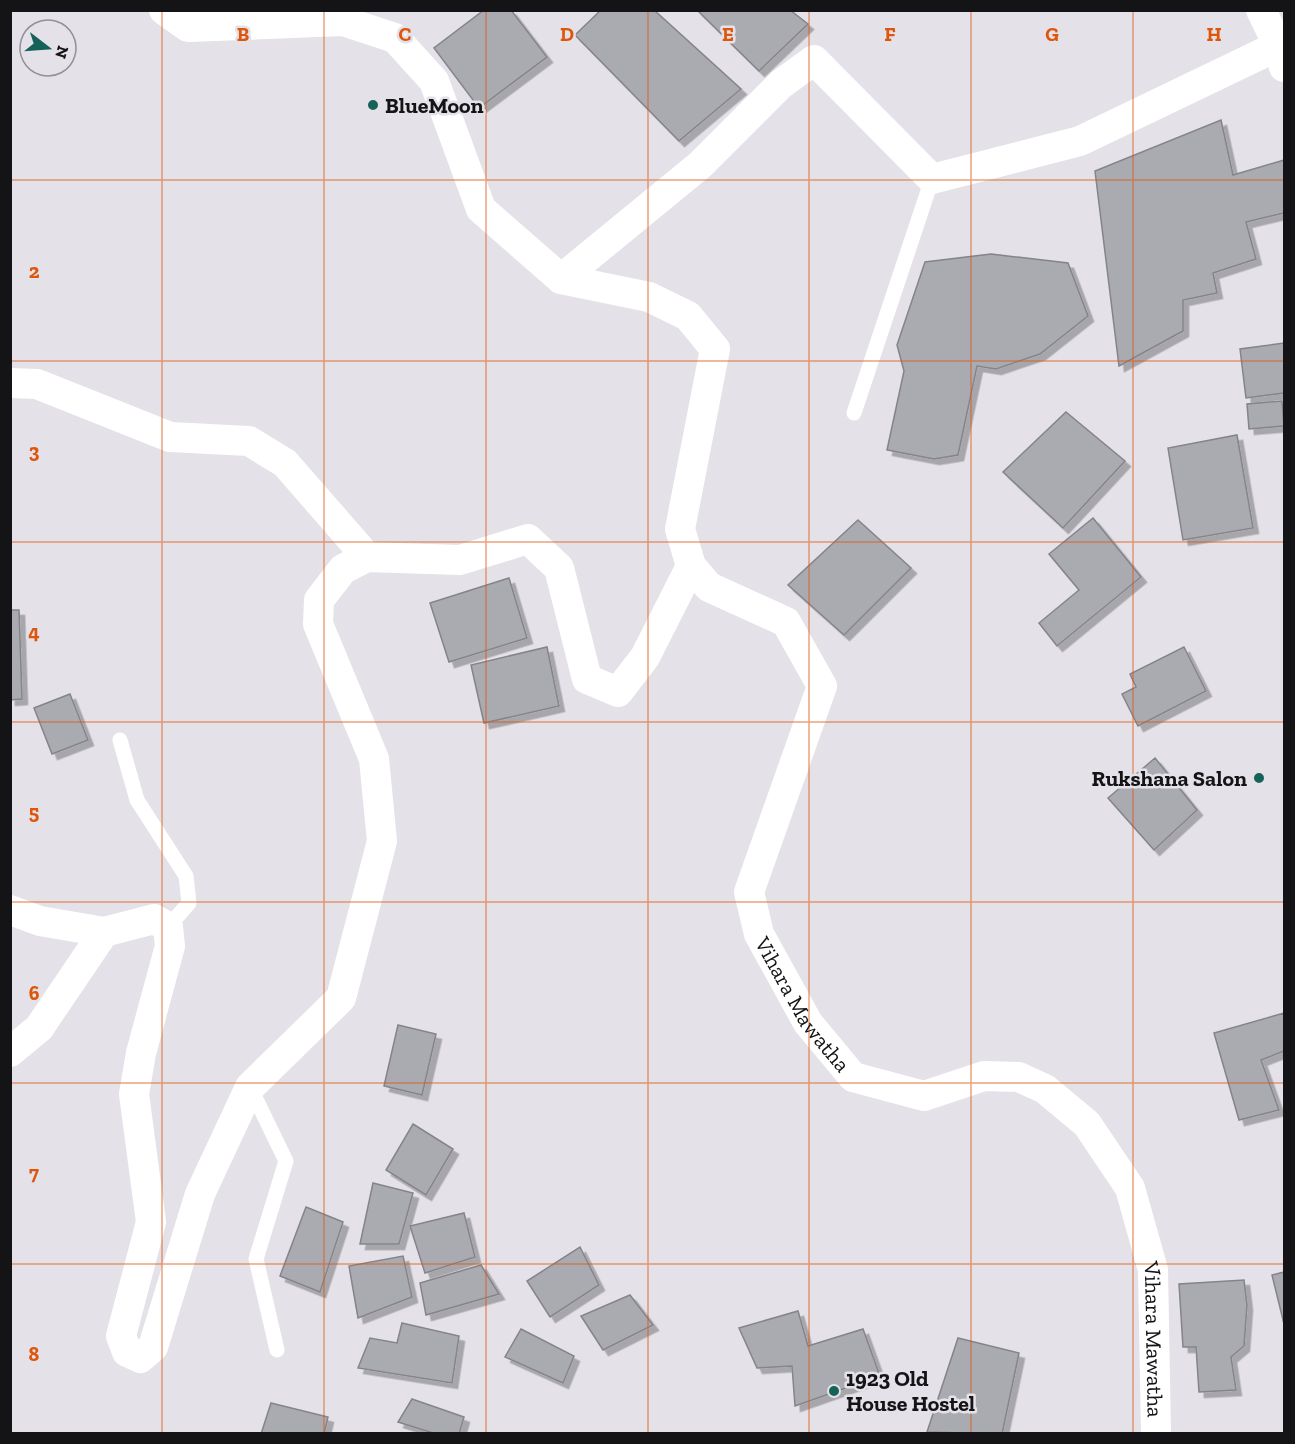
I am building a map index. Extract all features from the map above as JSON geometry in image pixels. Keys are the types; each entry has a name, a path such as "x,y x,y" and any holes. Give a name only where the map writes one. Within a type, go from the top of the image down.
{"street":[{"path":"10,910 40,921 104,932 154,919 168,927 170,946 141,1053 134,1094 151,1222 121,1335 127,1352 140,1358 153,1347 200,1194 250,1087 341,998 382,841 374,759 318,624 319,600 343,569 367,557 460,560 528,539 559,568 587,679 618,692 645,657 691,566 680,529 715,349 688,316 649,297 561,279 481,209 434,81 395,38 343,21 188,27 164,10"},
{"path":"561,279 700,165 781,84 814,60 932,179 1080,141 1282,52 1261,10"},
{"path":"10,383 37,384 170,437 249,441 285,463 367,557"},
{"name":"Vihara Mawatha","path":"691,566 709,587 786,622 822,686 749,892 759,934 808,1023 853,1077 924,1096 984,1076 1019,1077 1046,1089 1087,1124 1130,1188 1153,1270 1156,1434"},
{"path":"10,1052 39,1028 104,932"}],"lane":[{"path":"854,412 932,179"},
{"path":"120,740 136,800 186,876 189,903 168,927"},
{"path":"250,1087 286,1161 256,1259 277,1350"}],"building":[{"path":"484,10 511,10 547,57 479,108 434,48"},
{"path":"601,10 654,10 741,89 679,141 575,35"},
{"path":"697,10 790,10 808,24 759,71"},
{"path":"1221,120 1233,175 1284,160 1284,213 1246,222 1256,259 1213,273 1217,293 1183,300 1183,331 1119,366 1095,171"},
{"path":"991,254 1068,263 1088,316 1040,354 996,369 977,366 958,455 934,459 887,450 904,371 897,345 925,262"},
{"path":"1284,343 1284,393 1246,398 1240,349"},
{"path":"1282,401 1284,426 1249,429 1247,404"},
{"path":"1066,412 1125,461 1063,528 1003,472"},
{"path":"1237,435 1253,528 1183,540 1168,448"},
{"path":"1093,518 1141,577 1057,646 1039,623 1079,590 1049,554"},
{"path":"858,520 911,568 844,635 788,585"},
{"path":"509,578 527,638 449,662 430,603"},
{"path":"10,610 19,610 22,699 10,700"},
{"path":"547,647 559,706 484,723 471,665"},
{"path":"1184,647 1206,691 1138,726 1122,694 1136,687 1130,674"},
{"path":"70,694 88,740 52,754 34,708"},
{"path":"1155,758 1197,810 1154,850 1108,798"},
{"path":"1284,1013 1284,1051 1261,1060 1279,1110 1239,1120 1214,1033"},
{"path":"398,1025 436,1034 422,1095 384,1086"},
{"path":"413,1124 453,1149 426,1195 386,1170"},
{"path":"373,1183 413,1193 399,1244 360,1244"},
{"path":"306,1207 343,1222 320,1292 280,1276"},
{"path":"464,1213 475,1257 425,1273 410,1226"},
{"path":"580,1247 599,1285 550,1317 527,1281"},
{"path":"403,1256 412,1297 358,1318 349,1266"},
{"path":"481,1265 499,1294 426,1315 420,1283"},
{"path":"1284,1272 1284,1324 1272,1275"},
{"path":"1244,1280 1247,1305 1244,1346 1231,1357 1236,1390 1199,1392 1196,1347 1183,1347 1179,1284"},
{"path":"630,1295 653,1325 603,1350 581,1316"},
{"path":"798,1311 808,1346 863,1329 880,1376 795,1406 792,1366 757,1368 739,1328"},
{"path":"402,1323 459,1336 452,1383 358,1368 370,1338 397,1343"},
{"path":"521,1329 574,1356 563,1383 505,1357"},
{"path":"958,1338 1019,1353 1002,1434 927,1432"},
{"path":"412,1399 464,1417 459,1434 436,1434 398,1422"},
{"path":"271,1403 328,1417 324,1434 261,1434"}],"place":[{"name":"BlueMoon","path":"373,105"},
{"name":"Rukshana Salon","path":"1259,778"},
{"name":"1923 Old House Hostel","path":"834,1391"}]}
